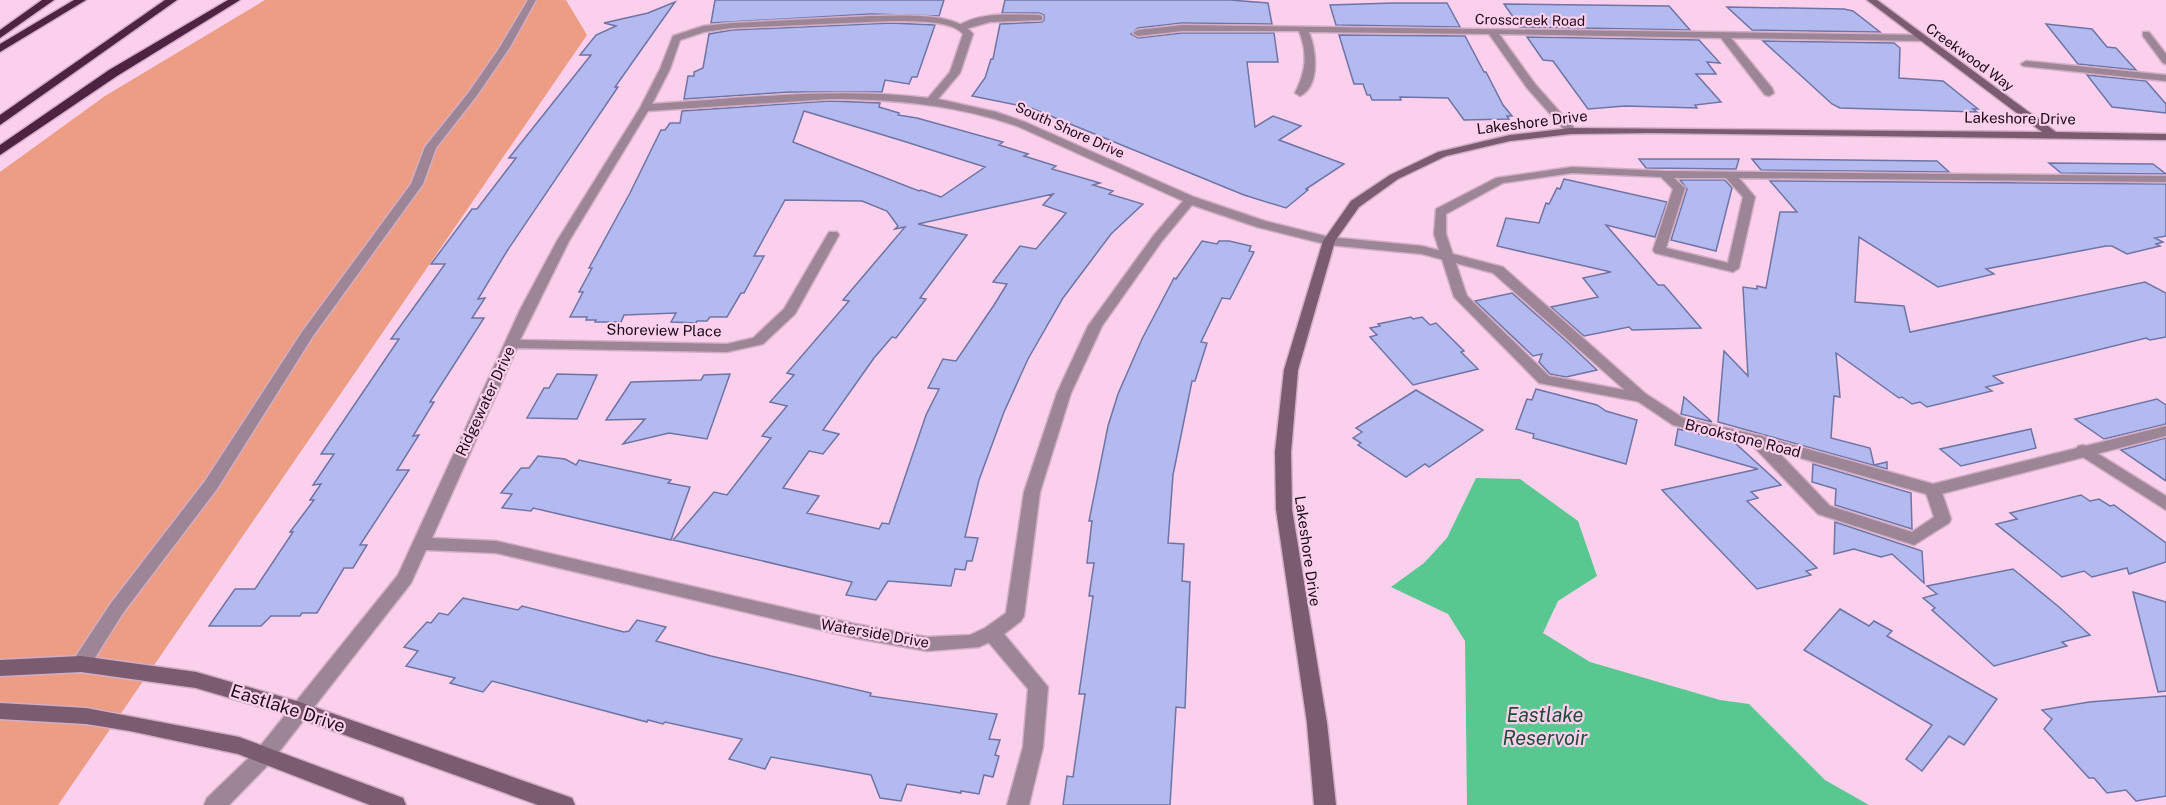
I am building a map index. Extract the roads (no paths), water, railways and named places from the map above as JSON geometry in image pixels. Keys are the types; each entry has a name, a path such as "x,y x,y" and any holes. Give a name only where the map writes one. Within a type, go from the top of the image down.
{"highway":[{"path":"0,35 50,0"},
{"path":"0,49 81,0"},
{"path":"0,121 85,58 172,0"},
{"path":"0,151 113,73 236,0"}],"street":[{"path":"81,664 117,608 211,485 307,335 417,184 431,147 473,94 532,0"},
{"name":"Creekwood Way","path":"1871,0 2053,135"},
{"path":"931,101 955,73 968,34 962,27 984,20 1039,18"},
{"name":"Ridgewater Drive","path":"215,805 264,756 405,578 510,344 562,241 645,108 665,69 676,38 715,27 843,20 938,20 962,27"},
{"name":"Crosscreek Road","path":"1138,33 1182,28 1922,38"},
{"path":"1300,93 1309,78 1312,49 1303,29"},
{"path":"1493,33 1531,86 1571,131"},
{"path":"2146,34 2166,61"},
{"path":"1724,36 1767,88 1768,93"},
{"path":"2026,64 2166,78"},
{"name":"South Shore Drive","path":"645,108 830,96 887,96 931,101 992,114 1022,124 1190,200 1260,224 1329,241"},
{"name":"Lakeshore Drive","path":"1325,805 1317,723 1284,509 1283,452 1291,370 1329,241 1355,204 1394,177 1442,154 1510,138 1571,131 1652,130 2166,137"},
{"path":"1641,397 1544,380 1461,297 1440,234 1440,212 1500,180 1572,170 1730,175 2166,179"},
{"path":"1664,174 1678,188 1659,250 1733,268 1749,197 1730,175"},
{"name":"Waterside Drive","path":"419,544 496,547 855,632 927,644 972,642 992,633 1015,616 1032,492 1071,377 1095,326 1158,238 1190,200"},
{"name":"Shoreview Place","path":"510,344 727,348 758,341 790,311 833,236"},
{"name":"Brookstone Road","path":"1329,241 1422,250 1498,270 1641,397 1678,422 1757,440 1933,490"},
{"path":"1757,440 1824,510 1914,539 1943,519 1933,490 2166,431"},
{"path":"2084,450 2166,504"},
{"path":"992,633 1038,687 1037,730 1026,784 1018,805"},
{"name":"Eastlake Drive","path":"0,668 81,664 196,680 300,710 564,805"},
{"path":"0,711 86,716 239,746 395,805"}],"water":[{"name":"Eastlake Reservoir","path":"1476,478 1520,479 1578,521 1597,576 1558,601 1543,633 1590,662 1720,700 1749,704 1825,780 1869,805 1467,805 1465,641 1448,614 1391,587 1424,563 1447,538"}]}
